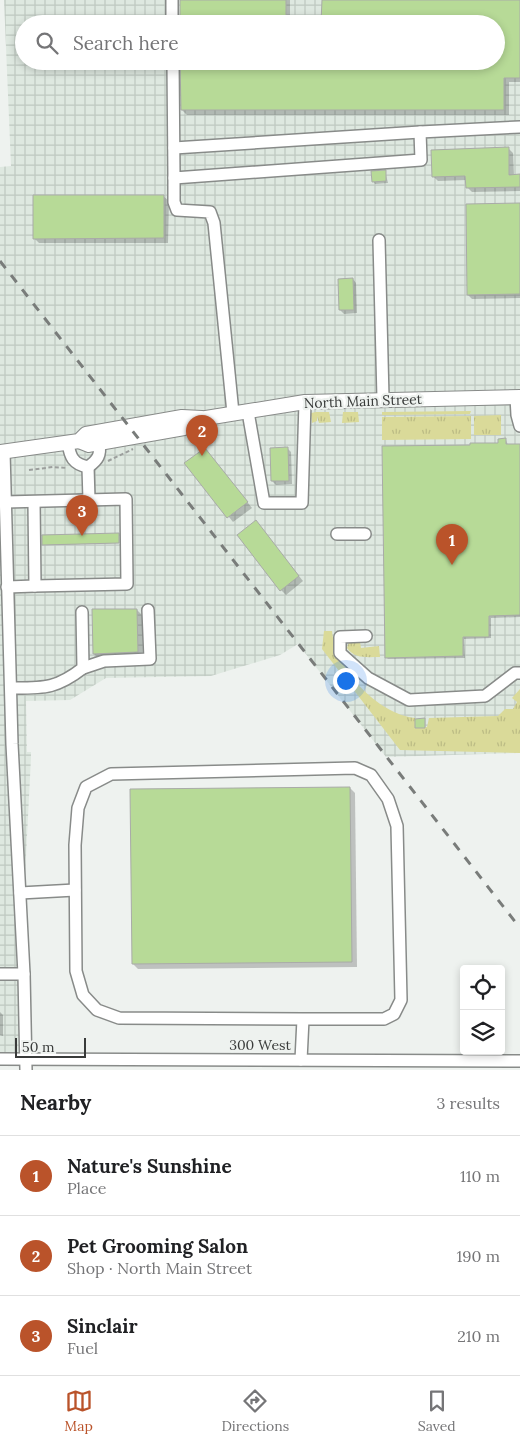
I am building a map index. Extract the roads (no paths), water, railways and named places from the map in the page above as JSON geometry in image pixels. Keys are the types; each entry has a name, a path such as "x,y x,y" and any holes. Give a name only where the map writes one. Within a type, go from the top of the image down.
{"main road":[{"name":"North Main Street","path":"73,442 86,434 182,417 206,418 305,402 383,398 518,397"},
{"name":"North Main Street","path":"2,452 73,442 89,445 184,428 206,418"}],"street":[{"path":"172,0 172,15"},
{"path":"173,70 174,202 177,210 210,212 214,223 233,413"},
{"path":"174,148 520,127"},
{"path":"174,178 420,160 420,132"},
{"path":"379,240 383,398"},
{"path":"518,397 517,415 520,426"},
{"path":"248,412 264,503 302,502 305,402"},
{"path":"73,442 70,457 79,465 88,467 96,462 101,452 100,443"},
{"path":"2,452 5,502 3,543 7,587 4,605 5,645 11,688 6,708 20,894 26,1064"},
{"path":"88,467 89,500"},
{"path":"5,502 126,499 127,584 7,587"},
{"path":"34,502 36,586"},
{"path":"337,534 365,534"},
{"path":"11,688 48,687 65,682 83,668 104,661 150,659 148,610"},
{"path":"82,612 83,668"},
{"path":"366,636 340,637 340,653 368,678 409,700 484,696 515,673 520,673"},
{"path":"355,768 371,775 388,798 397,826 401,1000 394,1014 384,1019 303,1019 119,1018 97,1010 83,995 76,970 75,845 78,808 86,787 111,774 355,768"},
{"path":"20,894 75,890"},
{"path":"0,974 24,974"},
{"path":"301,1060 303,1019"},
{"name":"300 West","path":"0,1059 26,1064 104,1065 301,1060 318,1065 411,1065 520,1061"}],"railway":[{"path":"0,261 520,928"}],"place":[{"name":"Pet Grooming Salon","path":"202,456"},
{"name":"Sinclair","path":"82,536"},
{"name":"Nature's Sunshine","path":"452,565"}]}
